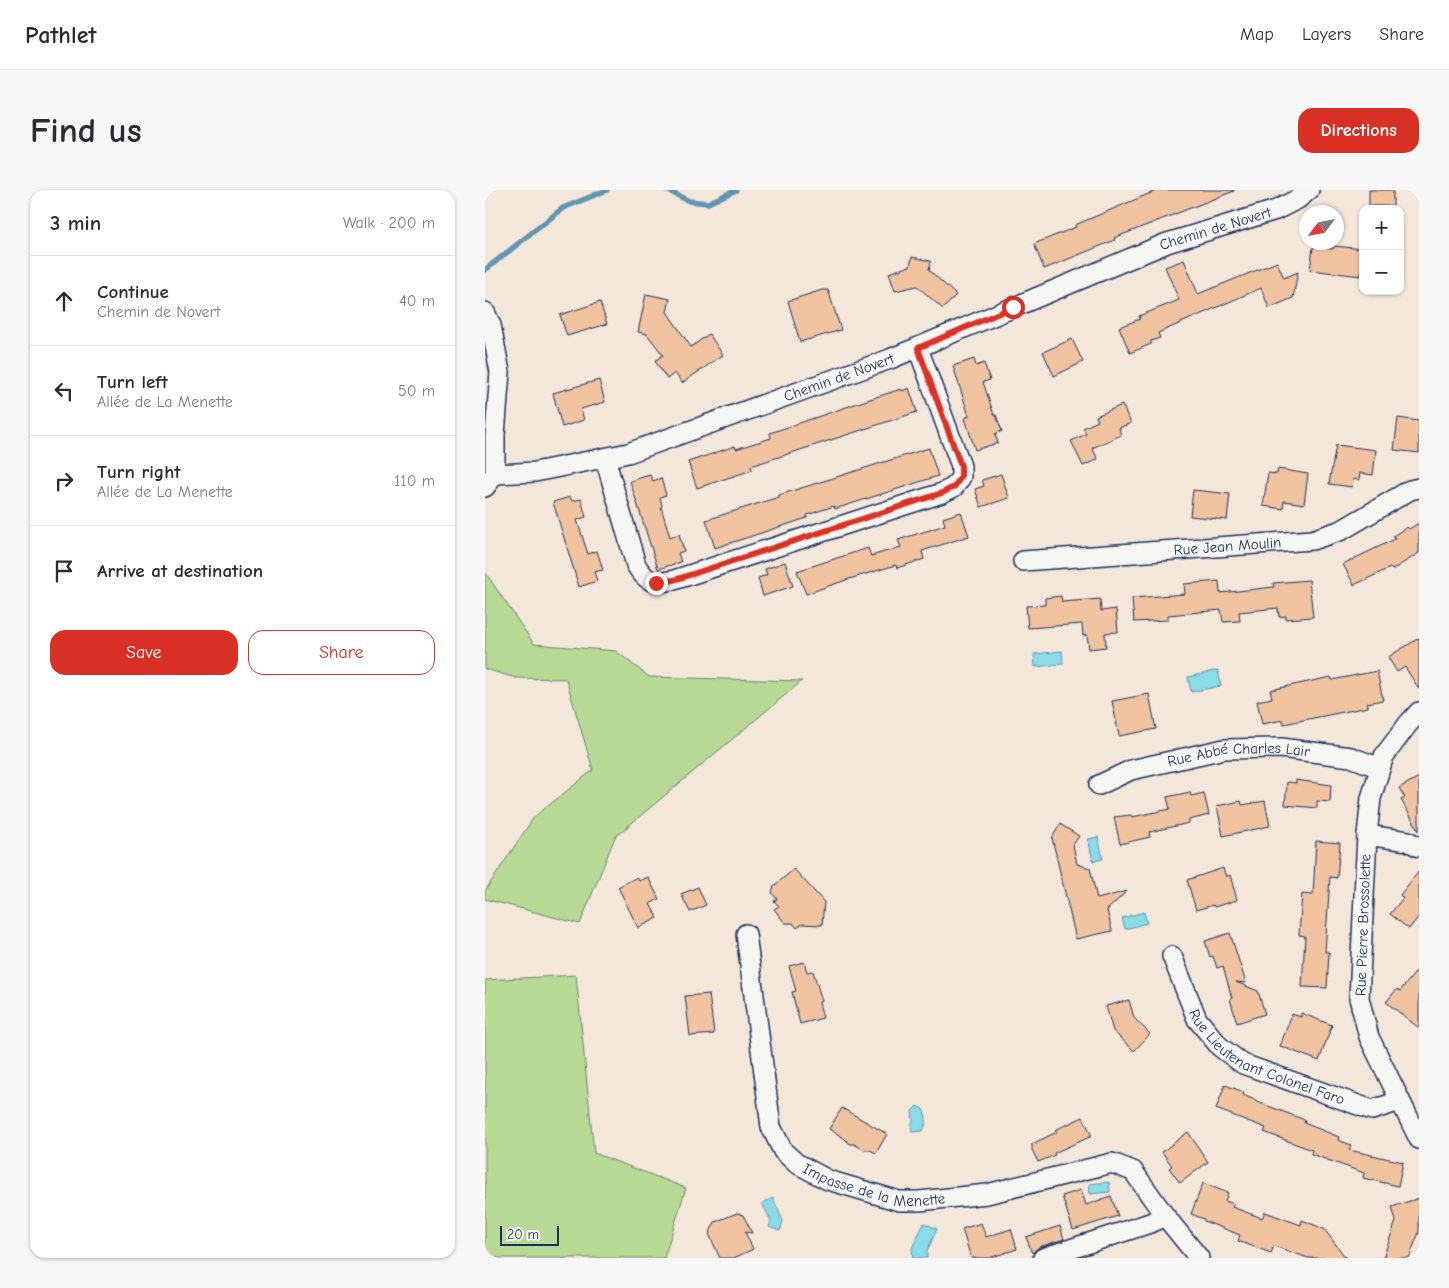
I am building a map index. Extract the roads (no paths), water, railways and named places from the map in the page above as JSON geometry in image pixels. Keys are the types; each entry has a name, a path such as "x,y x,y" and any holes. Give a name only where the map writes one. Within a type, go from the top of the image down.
{"street":[{"name":"Chemin de Novert","path":"490,480 605,458 638,449 891,359 1167,243 1276,210 1298,199 1309,190"},
{"path":"485,312 491,325 499,372 490,480"},
{"path":"605,458 636,565 644,577 656,583 674,580 942,493 954,487 961,477 961,466 918,348"},
{"name":"Rue Jean Moulin","path":"1023,561 1312,540 1342,530 1410,490 1419,488"},
{"name":"Rue Pierre Brossolette","path":"1419,712 1384,756 1371,798 1367,835 1359,998 1369,1037 1419,1139"},
{"name":"Rue Abbé Charles Lair","path":"1099,785 1131,770 1224,749 1281,748 1334,754 1351,757 1380,768"},
{"path":"1367,835 1408,841 1419,847"},
{"name":"Impasse de la Menette","path":"746,934 771,1127 783,1151 795,1163 828,1180 899,1201 919,1201 987,1194 1112,1163 1133,1170 1165,1216 1199,1258"},
{"name":"Rue Lieutenant Colonel Faro","path":"1172,956 1197,1019 1220,1047 1243,1064 1372,1110 1400,1101"},
{"path":"1043,1258 1150,1223 1165,1216"}],"water":[{"path":"1062,651 1063,664 1035,667 1034,654"},
{"path":"1218,670 1221,686 1191,692 1188,677"},
{"path":"1098,837 1103,859 1093,861 1088,839"},
{"path":"1144,912 1147,923 1125,929 1122,918"},
{"path":"917,1106 923,1109 926,1123 923,1131 912,1132 912,1111"},
{"path":"1109,1182 1110,1192 1090,1194 1089,1184"},
{"path":"773,1198 783,1221 780,1231 769,1227 771,1221 762,1203"},
{"path":"924,1223 937,1229 927,1251 927,1258 913,1258 912,1248"}],"waterway":[{"path":"485,270 563,208 607,190"},
{"path":"667,190 689,201 708,203 736,190"}]}
